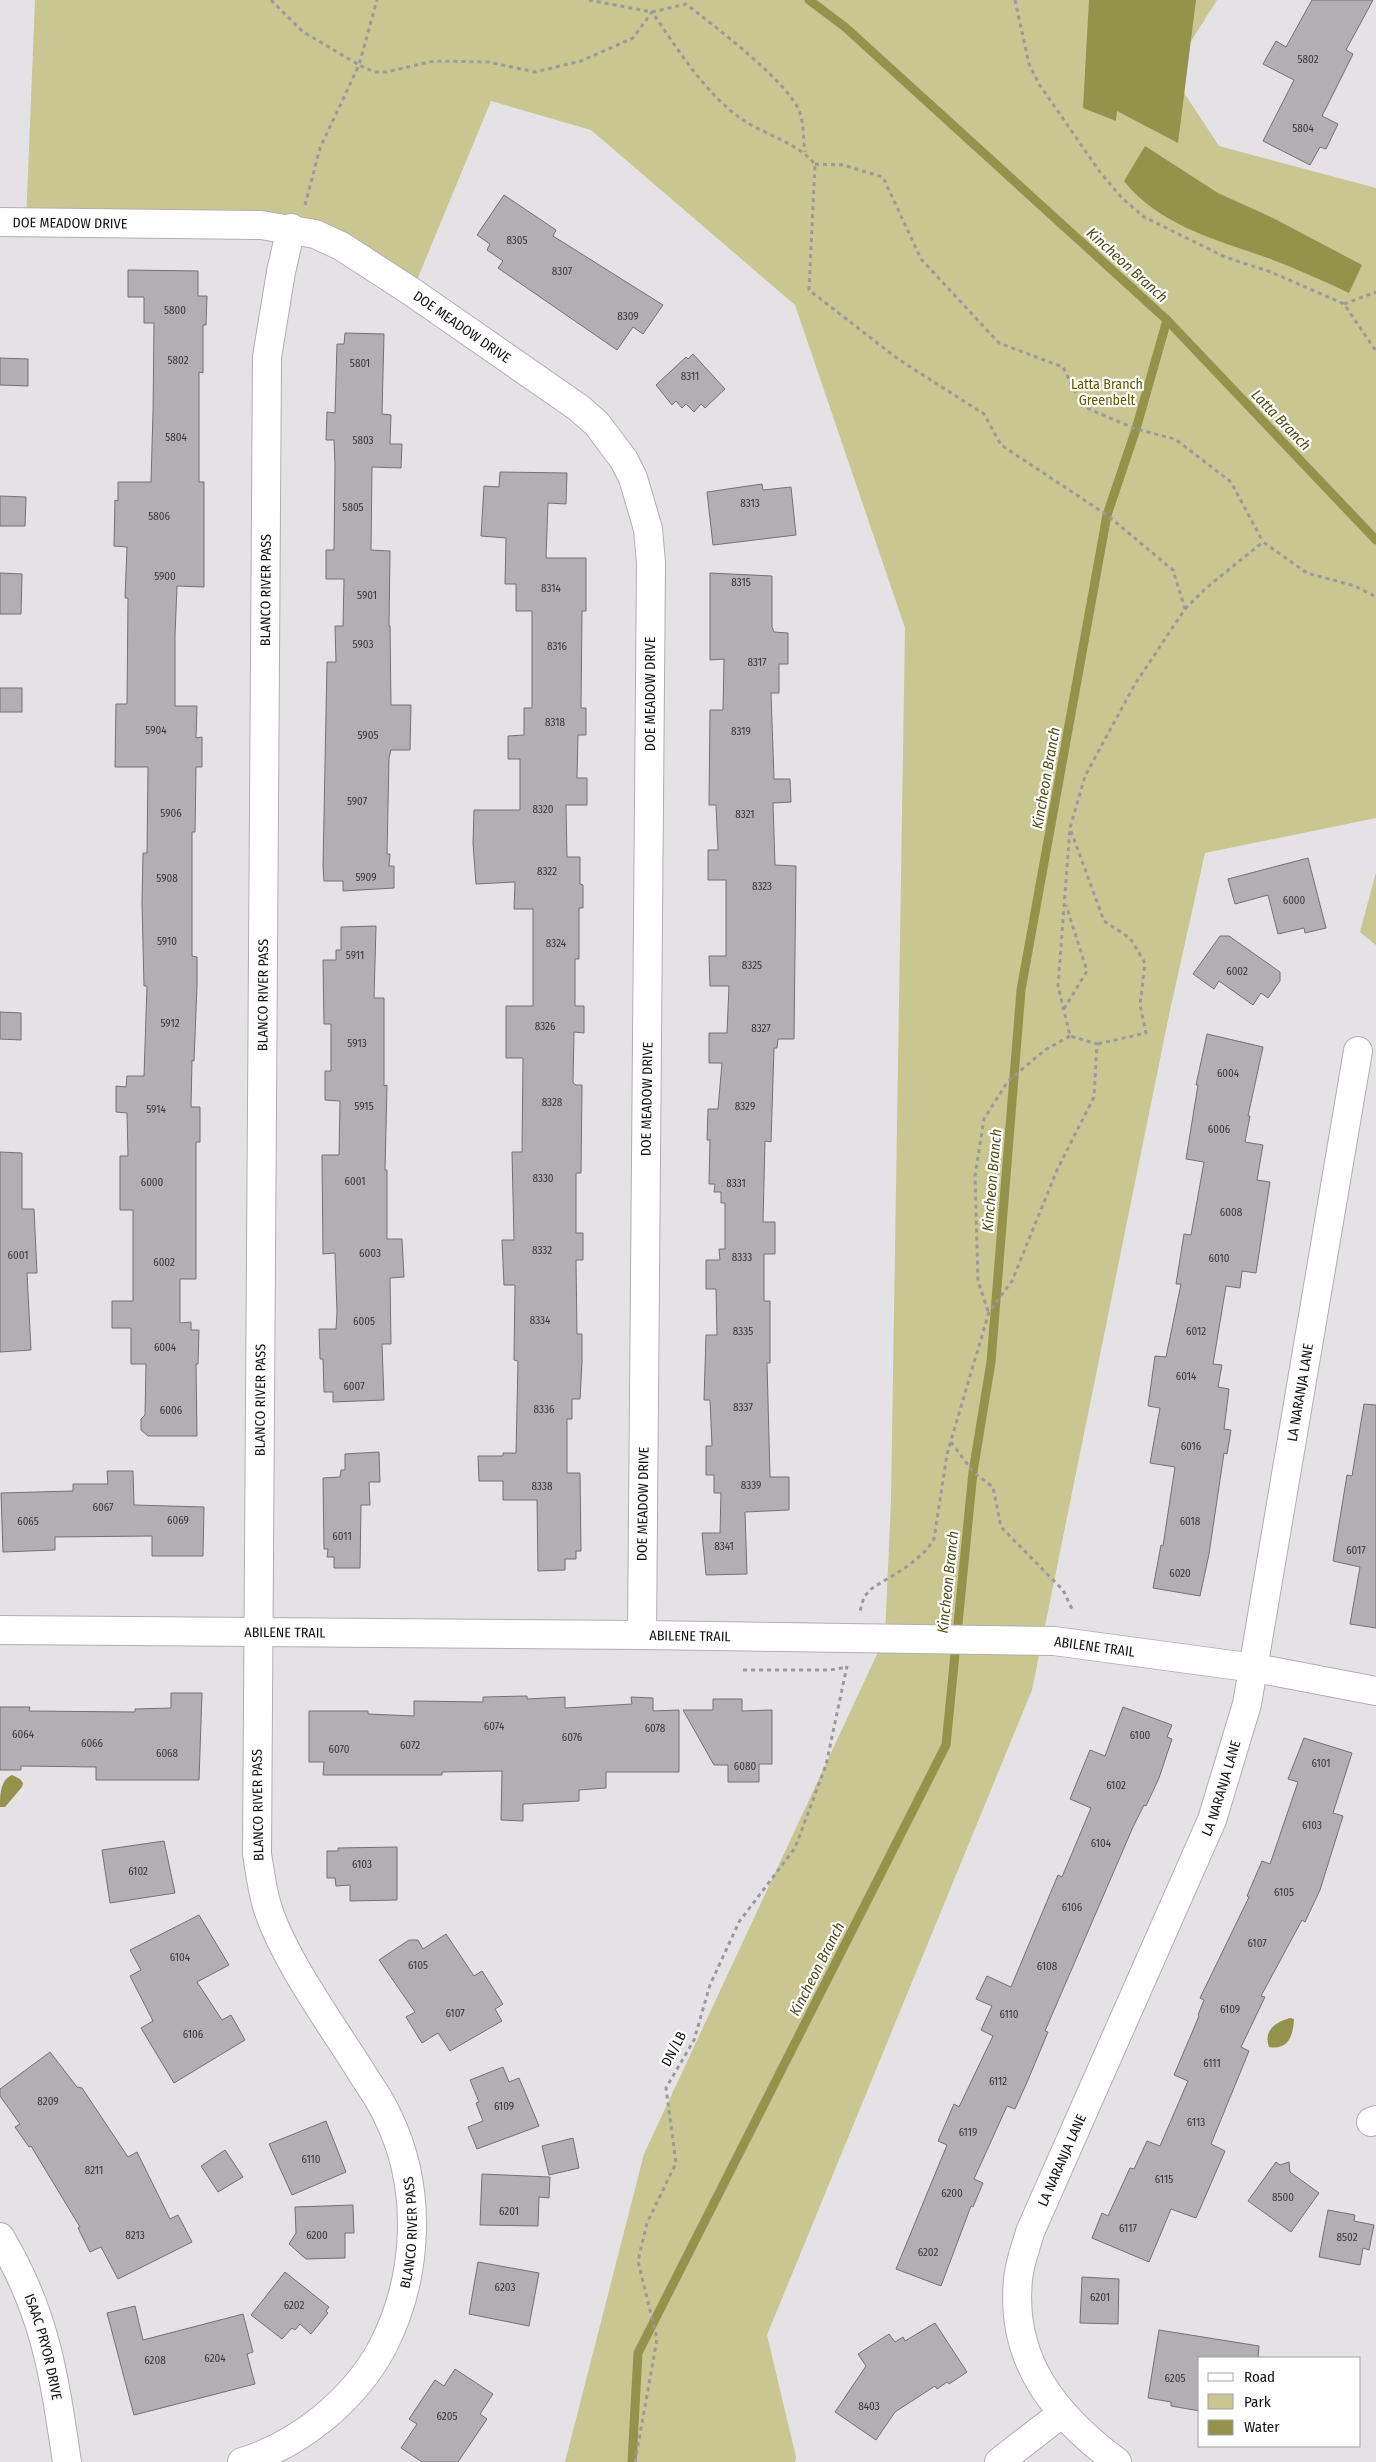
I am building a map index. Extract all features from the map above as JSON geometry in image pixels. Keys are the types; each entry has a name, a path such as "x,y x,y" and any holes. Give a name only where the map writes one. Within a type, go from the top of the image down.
{"street":[{"name":"DOE MEADOW DRIVE","path":"0,222 232,223 291,228 315,234 341,246 412,292 579,408 597,424 624,460 642,502 648,529 651,563 642,1634"},
{"name":"BLANCO RIVER PASS","path":"242,2462 278,2447 304,2431 334,2408 356,2386 373,2364 396,2317 405,2284 412,2225 410,2186 399,2143 387,2115 298,1969 272,1917 261,1881 257,1854 268,357 270,330 291,228"},
{"name":"LA NARANJA LANE","path":"1116,2462 1061,2414 1042,2386 1024,2346 1018,2304 1018,2279 1030,2232 1212,1820 1248,1704 1358,1051"},
{"name":"ABILENE TRAIL","path":"0,1630 642,1634 863,1626 1054,1640 1255,1668 1376,1691"},
{"name":"ISAAC PRYOR DRIVE","path":"0,2237 28,2289 40,2321 54,2377 67,2462"},
{"path":"999,2462 1061,2414"}],"path":[{"path":"271,0 302,31 374,72 386,72 434,60 488,62 535,72 581,62 633,38 652,12"},
{"path":"305,205 320,148 359,65 377,0"},
{"path":"589,0 652,12 686,4 717,28 788,91 801,114 805,152"},
{"path":"1016,0 1029,64 1039,84 1100,172 1122,197 1144,217 1225,257 1271,272 1344,304 1376,351"},
{"path":"652,12 694,74 740,118 805,152 815,164 809,290 898,360 984,414 1000,444 1107,515 1173,570 1185,609"},
{"path":"815,164 843,166 883,177 921,259 999,343 1063,367 1082,406 1136,429 1174,439 1231,482 1263,542 1307,573 1355,586 1376,597"},
{"path":"1344,304 1376,292"},
{"path":"1070,1036 1058,986 1070,828 1084,776 1135,684 1185,609 1206,588 1263,542"},
{"path":"989,1312 978,1281 975,1176 984,1119 1008,1081 1045,1050 1070,1036 1097,1044 1146,1033 1140,1004 1144,963 1130,938 1104,921 1070,828"},
{"path":"1064,1010 1087,971 1065,902"},
{"path":"863,1626 864,1597 870,1590 919,1557 928,1549 934,1539 951,1442 989,1312 1012,1281 1057,1170 1094,1098 1097,1044"},
{"path":"951,1442 973,1472 993,1487 1001,1528 1062,1590 1072,1609"},
{"name":"DN/LB","path":"635,2462 657,2339 638,2261 646,2223 676,2163 666,2088 694,2040 710,1985 739,1922 795,1848 826,1765 847,1667 830,1670 742,1670"}],"green space":[{"name":"Latta Branch Greenbelt","path":"35,0 1217,0 1171,73 1219,146 1376,188 1376,818 1205,853 1169,1015 1032,1690 767,2335 796,2457 795,2462 565,2462 644,2154 885,1637 891,1499 905,628 795,305 591,130 491,101 412,292 315,234 26,223"},
{"path":"1376,872 1376,945 1360,932"}],"water":[{"path":"1089,0 1196,0 1178,143 1117,111 1116,121 1083,108"},
{"path":"1145,146 1218,193 1273,218 1362,265 1349,293 1278,262 1190,229 1154,209 1124,181"},
{"path":"12,1775 20,1779 23,1783 22,1787 5,1807 0,1807 3,1784"},
{"path":"1290,2018 1294,2019 1291,2037 1281,2046 1269,2047 1269,2031 1276,2024"}],"building":[{"path":"1312,0 1373,0 1346,50 1353,54 1322,116 1338,124 1326,149 1320,147 1310,165 1263,141 1294,80 1263,64 1276,41 1286,47"},
{"path":"504,195 556,230 553,236 663,305 643,334 633,327 617,350 498,268 503,261 487,250 490,244 477,235"},
{"path":"128,270 198,271 198,296 207,296 206,325 203,325 203,373 199,372 199,482 204,482 204,587 177,586 175,635 175,706 197,706 196,738 202,737 202,767 196,767 195,832 192,832 192,956 197,957 197,986 191,1107 200,1107 200,1142 196,1142 196,1279 180,1279 180,1323 191,1322 191,1330 199,1330 198,1364 196,1364 197,1436 148,1436 141,1430 141,1419 145,1415 146,1364 131,1364 131,1328 112,1328 112,1301 133,1301 133,1210 120,1210 120,1156 128,1156 127,1113 116,1112 116,1086 126,1087 127,1076 144,1076 147,986 144,986 142,903 143,853 147,853 148,767 115,767 116,704 127,704 128,598 125,598 127,547 114,546 115,500 118,501 118,482 151,482 153,412 154,323 144,323 144,297 128,297"},
{"path":"345,333 384,334 382,414 391,415 390,444 402,444 401,468 372,467 371,550 390,551 391,705 411,705 410,750 391,750 389,758 387,854 390,854 389,866 394,866 394,888 343,891 343,881 324,881 323,867 327,662 336,662 335,626 343,626 344,579 326,579 326,550 334,550 335,465 334,440 326,440 327,412 335,413 337,344 344,344"},
{"path":"693,354 725,389 705,408 701,404 694,412 686,404 682,408 676,401 672,405 656,385 686,357 688,359"},
{"path":"0,358 28,359 28,386 0,385"},
{"path":"500,472 567,473 566,504 548,503 546,558 586,558 586,611 582,611 581,708 586,708 586,735 578,735 577,778 587,778 587,805 566,805 567,857 580,857 580,884 583,885 583,908 579,908 579,959 575,959 575,1006 584,1006 584,1033 574,1032 573,1083 582,1085 581,1173 576,1173 576,1233 583,1233 583,1260 576,1260 577,1334 582,1334 582,1361 580,1399 572,1399 572,1419 567,1419 567,1473 580,1473 581,1551 576,1551 576,1559 565,1559 565,1570 538,1571 537,1500 503,1500 503,1481 479,1481 478,1456 503,1456 503,1453 516,1453 518,1361 514,1360 515,1285 504,1285 502,1240 514,1240 512,1152 522,1152 523,1058 506,1058 506,1006 533,1006 533,909 514,909 515,882 476,884 473,843 474,810 520,810 520,759 508,759 508,736 524,735 524,708 532,708 532,611 516,611 516,584 505,584 506,538 481,536 484,486 499,487"},
{"path":"762,484 763,490 791,487 796,535 713,545 707,492"},
{"path":"0,496 26,497 25,526 0,526"},
{"path":"0,573 22,574 21,614 0,614"},
{"path":"710,573 772,576 772,627 774,632 788,633 788,664 779,664 779,693 771,693 774,779 790,779 791,802 773,803 775,865 796,866 794,1039 778,1039 777,1048 774,1048 771,1142 765,1141 763,1222 775,1222 775,1254 764,1254 764,1301 770,1301 770,1363 767,1363 770,1477 789,1477 789,1510 745,1512 747,1574 706,1575 702,1533 720,1533 721,1493 714,1493 714,1475 706,1475 706,1446 712,1446 710,1400 704,1400 706,1335 717,1335 716,1289 706,1289 706,1260 720,1260 719,1249 725,1249 725,1203 721,1203 721,1192 714,1192 715,1184 709,1184 710,1140 707,1140 708,1109 718,1109 722,1063 709,1063 709,1033 727,1033 729,986 710,986 709,956 726,956 726,880 708,880 708,850 718,850 716,805 709,805 710,710 723,710 724,659 710,660"},
{"path":"0,688 22,688 22,712 0,712"},
{"path":"1308,858 1326,928 1305,933 1304,928 1278,934 1268,895 1235,904 1228,879"},
{"path":"376,926 374,998 384,998 384,1086 387,1085 385,1170 387,1170 387,1239 402,1239 404,1277 390,1278 391,1344 382,1344 384,1400 333,1402 333,1392 324,1392 323,1359 320,1359 319,1329 336,1329 337,1312 335,1253 323,1254 322,1155 339,1155 340,1101 325,1100 325,1071 331,1071 331,1024 324,1024 323,960 336,960 336,950 341,950 341,927"},
{"path":"1220,936 1229,936 1280,972 1280,981 1268,998 1261,993 1253,1005 1219,981 1214,989 1193,974"},
{"path":"0,1012 21,1013 21,1040 0,1039"},
{"path":"1207,1034 1263,1047 1248,1116 1250,1116 1245,1142 1263,1145 1257,1180 1270,1182 1256,1273 1242,1271 1240,1288 1226,1286 1213,1364 1222,1365 1218,1387 1229,1389 1224,1429 1231,1430 1227,1454 1224,1453 1209,1554 1200,1596 1153,1588 1161,1545 1163,1546 1175,1467 1150,1463 1160,1408 1148,1406 1155,1356 1166,1357 1181,1284 1176,1284 1184,1234 1191,1235 1204,1162 1186,1159 1198,1085 1196,1085"},
{"path":"0,1152 22,1153 22,1209 34,1209 37,1273 27,1273 31,1350 0,1352"},
{"path":"1364,1404 1376,1405 1376,1628 1350,1624 1360,1567 1333,1561 1347,1475 1352,1476"},
{"path":"379,1452 380,1482 369,1482 370,1505 361,1505 360,1568 334,1568 334,1557 327,1557 328,1549 324,1549 323,1478 340,1477 341,1470 345,1470 345,1454"},
{"path":"107,1471 133,1471 134,1505 204,1507 203,1556 152,1556 152,1536 55,1537 55,1550 3,1552 1,1493 73,1491 73,1484 108,1484"},
{"path":"171,1693 202,1693 199,1780 96,1780 96,1767 21,1766 21,1770 0,1770 0,1707 30,1707 29,1711 135,1712 135,1709 171,1708"},
{"path":"527,1696 527,1699 565,1697 565,1708 632,1704 631,1697 653,1698 653,1711 679,1710 679,1772 606,1772 606,1788 579,1790 579,1801 523,1804 523,1821 501,1820 502,1771 442,1772 442,1775 323,1775 324,1762 309,1762 309,1711 368,1711 368,1714 414,1716 414,1701 483,1702 483,1697"},
{"path":"713,1699 742,1699 742,1711 772,1710 772,1764 759,1764 759,1782 728,1782 728,1765 714,1765 683,1710 713,1710"},
{"path":"1123,1707 1172,1725 1167,1737 1172,1739 1159,1778 1146,1806 1144,1805 1133,1827 1045,2031 1048,2032 1015,2109 1007,2106 974,2179 983,2183 973,2207 971,2206 941,2286 896,2269 947,2145 938,2141 954,2104 959,2107 993,2036 981,2030 992,2006 976,1999 987,1976 1011,1987 1058,1875 1062,1877 1091,1808 1070,1799 1090,1750 1105,1756"},
{"path":"1304,1738 1352,1753 1333,1813 1343,1816 1320,1890 1305,1922 1302,1920 1261,1996 1265,1997 1241,2047 1249,2051 1211,2144 1225,2151 1196,2218 1171,2209 1149,2262 1092,2238 1102,2213 1108,2216 1130,2168 1134,2169 1147,2141 1160,2146 1188,2081 1174,2075 1199,2016 1204,2000 1200,1998 1249,1897 1247,1896 1262,1861 1270,1864 1298,1782 1288,1779"},
{"path":"164,1841 175,1893 110,1903 102,1850"},
{"path":"397,1847 397,1900 350,1901 350,1885 336,1886 335,1878 327,1878 327,1851 338,1851 338,1848"},
{"path":"199,1915 229,1965 197,1982 222,2020 231,2015 245,2040 174,2083 141,2028 153,2021 130,1976 141,1970 130,1950"},
{"path":"446,1934 474,1976 482,1971 503,2004 495,2009 502,2021 450,2051 438,2033 422,2043 406,2017 415,2012 379,1960 409,1940 418,1940 423,1949"},
{"path":"50,2052 77,2087 82,2088 128,2157 137,2152 170,2219 178,2215 192,2242 118,2279 101,2247 90,2252 78,2228 80,2227 31,2146 29,2147 15,2127 20,2124 0,2096 0,2089"},
{"path":"503,2067 509,2082 519,2078 539,2126 477,2149 468,2127 483,2121 476,2103 479,2102 470,2080"},
{"path":"326,2121 346,2172 292,2195 269,2144"},
{"path":"573,2138 579,2168 549,2175 542,2146"},
{"path":"225,2150 243,2177 218,2192 201,2166"},
{"path":"1276,2162 1280,2165 1289,2162 1290,2172 1319,2193 1291,2232 1248,2201"},
{"path":"482,2174 550,2177 549,2198 539,2197 538,2226 480,2225"},
{"path":"353,2205 354,2233 345,2233 345,2258 306,2259 289,2244 296,2233 295,2207"},
{"path":"1328,2210 1355,2215 1354,2221 1374,2225 1369,2250 1363,2248 1360,2265 1319,2257"},
{"path":"478,2262 539,2273 529,2326 469,2314"},
{"path":"285,2272 329,2307 326,2311 328,2313 311,2334 300,2324 295,2330 292,2328 282,2339 251,2315"},
{"path":"1082,2277 1119,2279 1118,2324 1080,2323"},
{"path":"135,2306 143,2340 243,2314 253,2352 247,2354 255,2384 134,2415 107,2313"},
{"path":"935,2323 967,2372 949,2384 947,2382 937,2389 935,2386 895,2412 876,2440 835,2412 866,2366 858,2354 889,2334 895,2342 903,2337 905,2341"},
{"path":"1159,2330 1259,2346 1258,2357 1198,2357 1198,2411 1171,2406 1171,2402 1148,2398"},
{"path":"455,2369 493,2394 480,2414 487,2419 458,2462 422,2462 401,2448 417,2424 409,2419 435,2380 444,2386"}],"waterway":[{"name":"Kincheon Branch","path":"632,2462 638,2353 946,1745 973,1472 991,1362 1021,990 1107,515 1136,429 1167,320 845,27 809,0"},
{"name":"Latta Branch","path":"1167,320 1376,540"}]}
